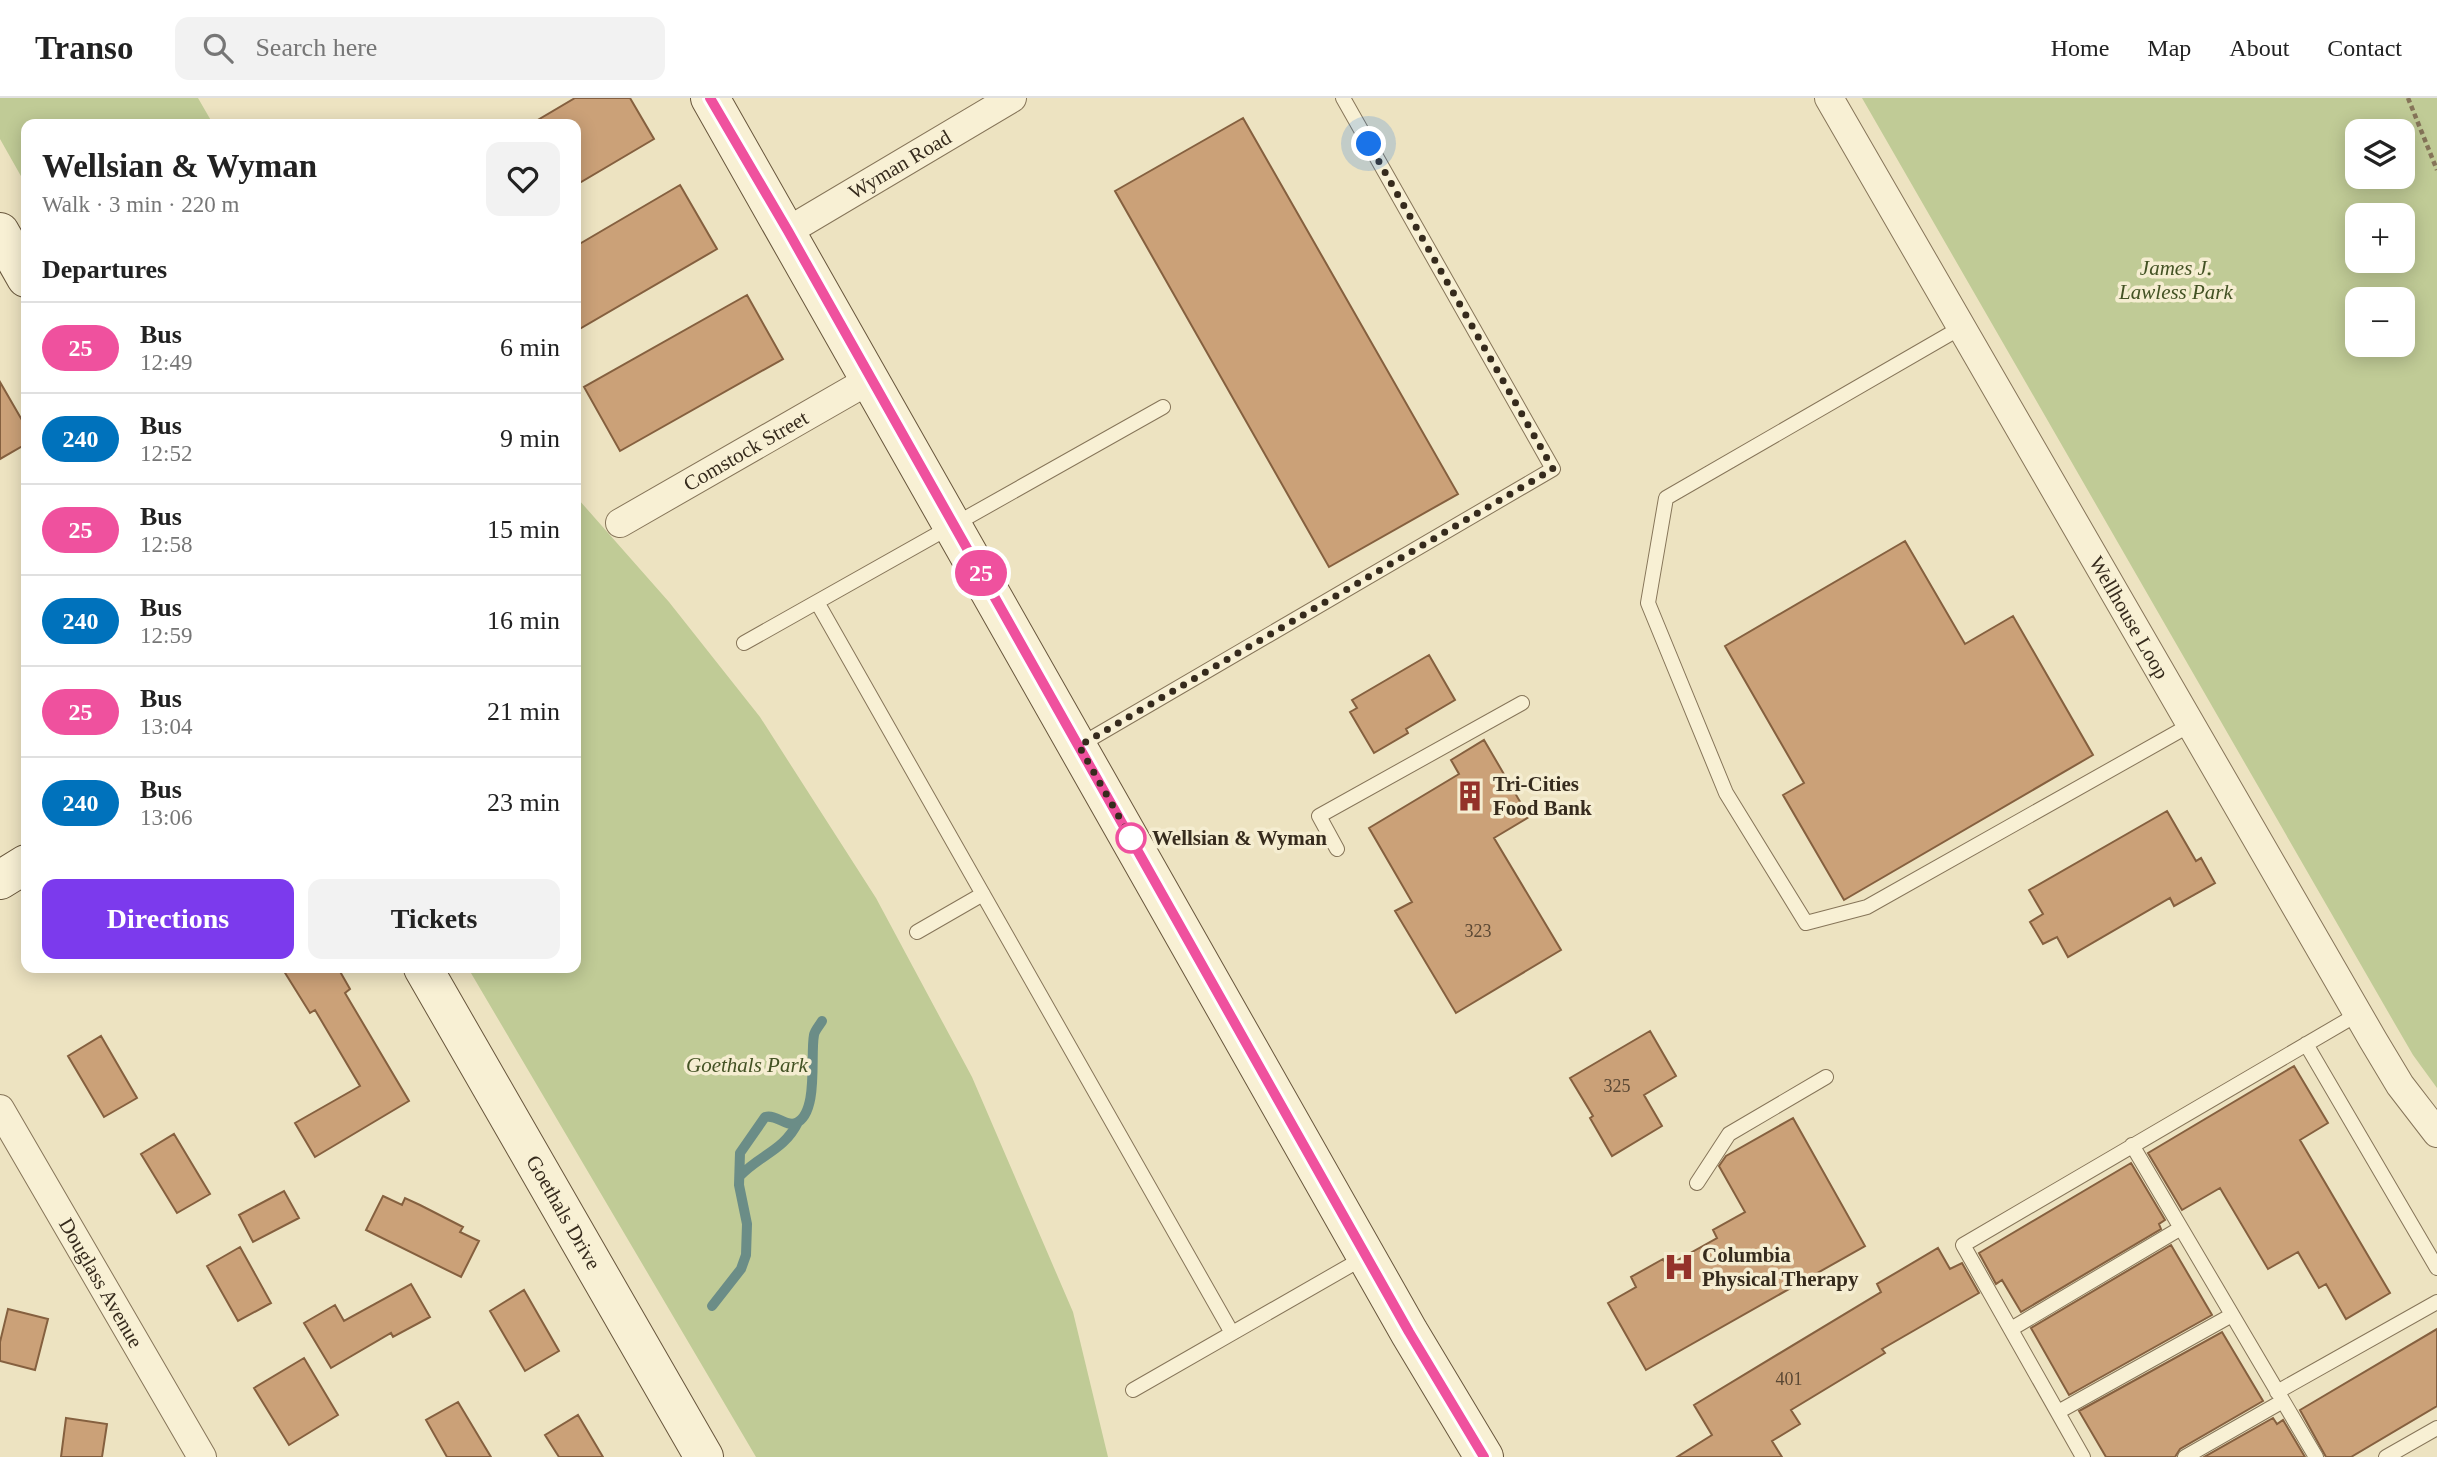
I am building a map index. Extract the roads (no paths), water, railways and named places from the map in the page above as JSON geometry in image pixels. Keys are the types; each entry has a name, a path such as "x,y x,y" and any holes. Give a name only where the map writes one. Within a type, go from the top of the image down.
{"main road":[{"path":"710,98 788,231 1367,1256 1484,1457"},
{"path":"0,232 21,269"},
{"path":"0,880 21,867"},
{"name":"Goethals Drive","path":"426,973 704,1457"}],"street":[{"name":"Wyman Road","path":"788,231 1012,98"},
{"name":"Wellhouse Loop","path":"1829,98 2358,1014 2400,1085 2437,1133"},
{"name":"Comstock Street","path":"620,523 871,379"},
{"name":"Douglass Avenue","path":"0,1109 202,1457"}],"lane":[{"path":"1079,746 1553,469 1343,98"},
{"path":"1962,327 1666,498 1648,603 1726,793 1806,923 1867,907 2190,725"},
{"path":"744,643 1163,408"},
{"path":"817,602 1232,1333"},
{"path":"1337,849 1319,816 1522,703"},
{"path":"917,932 983,894"},
{"path":"2083,1457 1963,1245 2358,1014"},
{"path":"2306,1044 2437,1268"},
{"path":"1697,1183 1729,1134 1826,1077"},
{"path":"2132,1145 2316,1457"},
{"path":"2011,1329 2181,1228"},
{"path":"1133,1390 1367,1256"},
{"path":"2185,1457 2437,1302"},
{"path":"2058,1412 2232,1315"},
{"path":"2386,1457 2437,1428"}],"waterway":[{"path":"712,1306 741,1269 746,1255 747,1224 739,1185 740,1153 765,1117 792,1124 803,1117 811,1096 814,1035 822,1021"},
{"path":"740,1176 786,1140 798,1122"}],"place":[{"name":"Tri-Cities Food Bank","path":"1470,796"},
{"name":"Wellsian & Wyman","path":"1131,838"},
{"name":"Columbia Physical Therapy","path":"1679,1267"}],"park label":[{"name":"James J. Lawless Park","path":"2176,280"},
{"name":"Goethals Park","path":"747,1065"}]}
